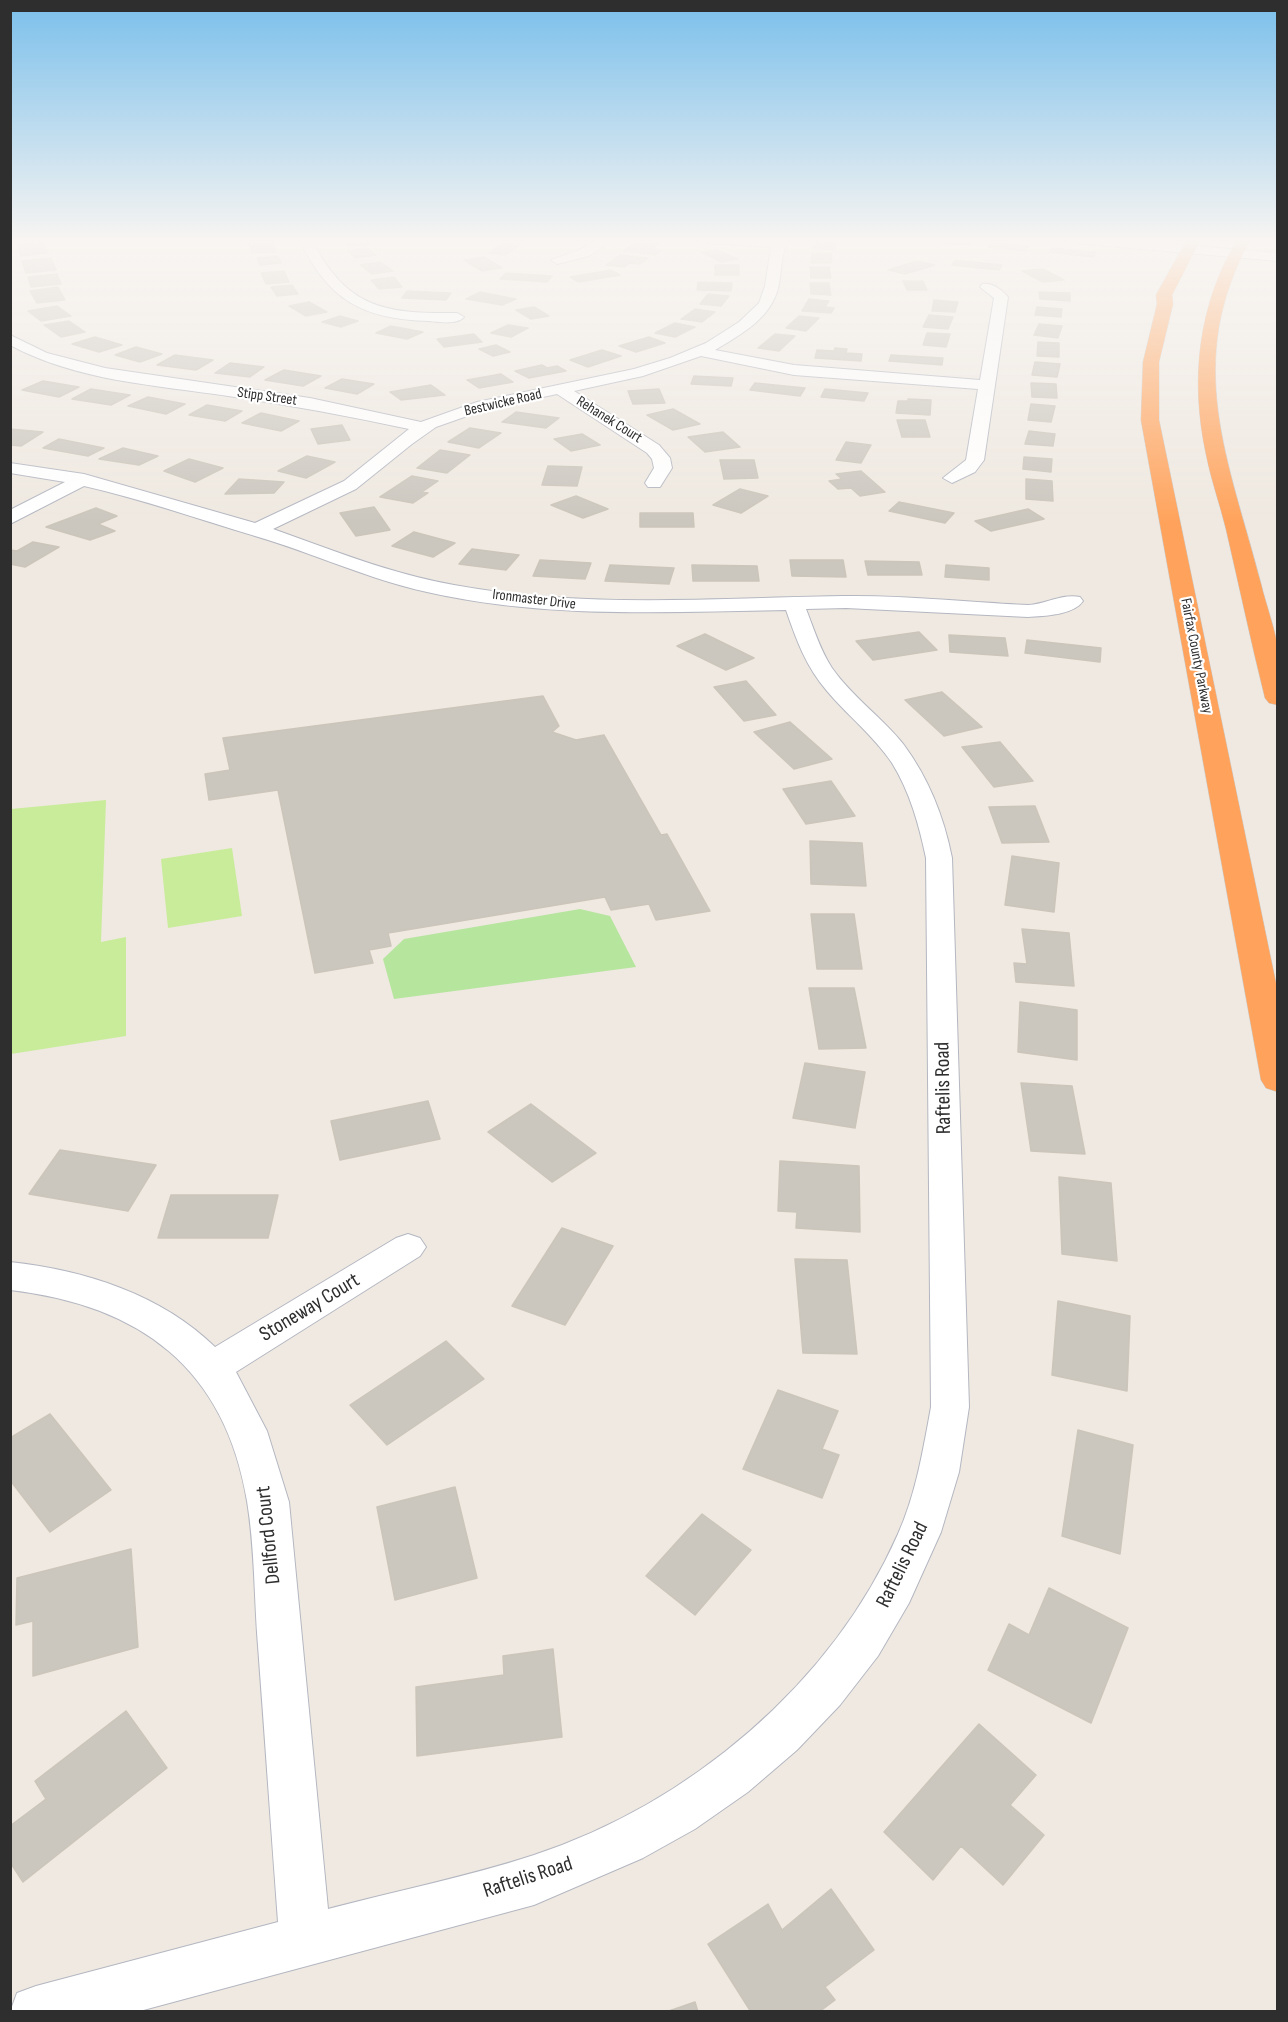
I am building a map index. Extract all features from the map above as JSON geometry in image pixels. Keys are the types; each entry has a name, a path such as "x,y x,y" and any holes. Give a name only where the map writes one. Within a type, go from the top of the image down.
{"highway":[{"name":"Fairfax County Parkway","path":"1158,333 1151,362 1150,420 1278,1080"},
{"path":"1209,333 1207,365 1208,407 1214,453 1278,698"}],"street":[{"name":"Bestwicke Road","path":"255,530 350,484 421,428 485,405 637,372 700,351 731,333"},
{"path":"951,477 969,468 975,460 995,333"},
{"name":"Stipp Street","path":"10,339 42,356 93,370 310,403 421,428"},
{"path":"700,351 794,370 986,385"},
{"name":"Rehanek Court","path":"561,390 653,449 661,458 663,468 654,483"},
{"name":"Ironmaster Drive","path":"10,468 84,479 141,493 404,580 476,593 582,606 672,608 866,603 1028,611 1047,610 1073,601"},
{"path":"10,518 84,479"},
{"name":"Raftelis Road","path":"36,2012 534,1880 608,1850 677,1813 746,1764 800,1716 854,1653 893,1593 916,1546 933,1499 945,1453 950,1407 939,858 925,805 910,773 894,749 825,673 811,648 794,604"},
{"name":"Stoneway Court","path":"211,1368 408,1247"},
{"name":"Dellford Court","path":"10,1276 65,1285 102,1296 163,1326 211,1368 241,1417 261,1468 268,1502 305,1939"}],"green space":[{"path":"106,800 101,942 126,937 126,1036 11,1054 11,809"},
{"path":"232,848 242,916 168,928 161,859"},
{"path":"580,909 610,916 636,967 394,999 383,959 404,939"}],"building":[{"path":"56,333 78,333 61,337"},
{"path":"378,333 420,333 407,339"},
{"path":"493,333 518,333 511,337"},
{"path":"657,333 682,333 675,337"},
{"path":"927,333 950,334 946,347 923,345"},
{"path":"1035,333 1060,333 1058,338 1034,335"},
{"path":"474,334 482,342 444,347 437,339"},
{"path":"775,334 795,336 779,351 758,348"},
{"path":"95,337 122,345 99,352 72,344"},
{"path":"649,337 665,343 636,352 619,346"},
{"path":"1038,342 1059,343 1059,357 1037,356"},
{"path":"496,345 510,352 493,356 479,349"},
{"path":"136,347 162,354 140,362 115,355"},
{"path":"835,348 847,349 846,353 862,354 861,361 815,358 817,350 834,351"},
{"path":"602,350 621,356 588,367 570,360"},
{"path":"175,355 213,360 196,370 157,365"},
{"path":"891,355 943,358 942,365 889,361"},
{"path":"1035,362 1060,364 1057,377 1032,375"},
{"path":"230,363 264,367 250,377 215,373"},
{"path":"542,365 547,368 557,366 566,371 529,378 515,371"},
{"path":"284,370 321,376 303,386 265,380"},
{"path":"501,374 513,382 479,388 467,380"},
{"path":"694,376 733,378 731,386 691,384"},
{"path":"342,379 374,384 357,394 325,388"},
{"path":"43,381 79,387 59,397 22,390"},
{"path":"755,383 805,388 800,396 750,390"},
{"path":"1031,383 1056,384 1057,398 1032,397"},
{"path":"431,385 445,395 401,400 390,392"},
{"path":"91,389 130,395 111,405 72,399"},
{"path":"659,389 665,403 633,404 628,391"},
{"path":"825,389 868,393 864,401 821,397"},
{"path":"148,397 185,404 166,414 128,406"},
{"path":"908,399 931,400 930,415 896,413 898,401 908,401"},
{"path":"1031,404 1055,406 1051,422 1028,420"},
{"path":"207,405 242,411 225,421 189,415"},
{"path":"673,409 700,424 673,430 647,415"},
{"path":"516,412 559,418 546,428 502,422"},
{"path":"261,413 299,421 281,431 242,423"},
{"path":"897,420 925,420 930,437 902,437"},
{"path":"342,425 350,440 318,444 311,429"},
{"path":"470,428 501,433 479,448 448,442"},
{"path":"10,429 43,432 21,446 10,445"},
{"path":"1029,431 1055,434 1053,446 1025,444"},
{"path":"723,432 740,447 705,452 688,437"},
{"path":"582,434 600,445 571,451 554,439"},
{"path":"59,439 104,448 88,456 43,448"},
{"path":"846,442 871,445 861,463 836,460"},
{"path":"123,448 158,456 139,465 99,459"},
{"path":"440,450 470,455 447,473 417,468"},
{"path":"307,456 335,462 306,478 278,471"},
{"path":"1024,457 1052,459 1051,472 1023,469"},
{"path":"189,459 223,468 195,482 164,471"},
{"path":"720,460 754,460 758,478 724,479"},
{"path":"548,466 582,467 577,486 542,485"},
{"path":"861,471 885,492 860,496 851,488 838,489 829,481 842,479 836,474"},
{"path":"412,476 438,481 422,492 428,493 413,503 380,497"},
{"path":"239,479 284,482 274,493 225,494"},
{"path":"1026,479 1052,481 1053,501 1026,499"},
{"path":"740,489 768,496 741,513 713,505"},
{"path":"576,496 608,509 583,518 551,505"},
{"path":"899,502 954,513 945,523 889,511"},
{"path":"374,507 390,530 356,536 340,513"},
{"path":"96,508 117,516 98,524 115,531 90,540 46,527"},
{"path":"1028,509 1044,519 991,531 975,521"},
{"path":"640,513 693,513 694,527 640,527"},
{"path":"414,532 455,543 433,557 392,546"},
{"path":"33,542 59,547 25,567 10,564 10,550 17,551"},
{"path":"472,549 519,555 506,570 459,564"},
{"path":"540,560 591,563 585,579 533,576"},
{"path":"790,560 843,560 846,577 792,576"},
{"path":"865,561 919,562 922,575 868,575"},
{"path":"610,565 674,568 669,584 605,581"},
{"path":"692,565 757,566 759,581 693,581"},
{"path":"946,565 989,568 989,580 945,577"},
{"path":"919,632 937,650 873,660 856,641"},
{"path":"705,634 754,658 726,670 677,646"},
{"path":"949,635 1005,638 1008,656 950,652"},
{"path":"1027,640 1101,648 1100,662 1025,653"},
{"path":"746,681 776,715 744,721 714,687"},
{"path":"942,692 982,727 944,736 905,700"},
{"path":"543,696 559,726 552,732 576,740 604,735 661,835 667,834 710,911 656,920 649,904 611,910 605,897 388,933 391,946 369,950 373,963 315,973 278,790 209,800 205,774 230,770 223,738"},
{"path":"790,722 832,759 794,769 754,732"},
{"path":"1000,742 1033,781 994,787 962,747"},
{"path":"831,781 855,816 806,824 783,789"},
{"path":"1035,806 1049,842 1002,843 989,807"},
{"path":"810,841 862,843 866,886 811,884"},
{"path":"1012,856 1059,863 1054,912 1005,905"},
{"path":"811,914 854,914 862,969 817,969"},
{"path":"1022,929 1069,933 1074,986 1016,982 1014,963 1027,964"},
{"path":"809,988 854,988 866,1048 819,1049"},
{"path":"1020,1002 1077,1010 1077,1060 1018,1052"},
{"path":"805,1063 865,1072 855,1128 793,1118"},
{"path":"1021,1083 1072,1086 1085,1154 1031,1151"},
{"path":"428,1101 440,1139 340,1160 331,1121"},
{"path":"531,1104 596,1153 552,1182 488,1132"},
{"path":"60,1150 156,1165 128,1211 29,1194"},
{"path":"780,1161 859,1166 860,1232 796,1228 797,1212 778,1211"},
{"path":"1059,1177 1111,1183 1117,1261 1062,1254"},
{"path":"171,1195 278,1195 268,1238 158,1238"},
{"path":"562,1228 613,1246 565,1325 512,1306"},
{"path":"795,1259 847,1260 857,1354 803,1353"},
{"path":"1058,1301 1130,1316 1127,1391 1052,1375"},
{"path":"446,1341 484,1379 387,1445 350,1405"},
{"path":"778,1390 838,1411 822,1449 839,1455 822,1498 743,1469"},
{"path":"50,1414 111,1490 50,1532 10,1480 10,1438"},
{"path":"1078,1430 1133,1445 1120,1554 1062,1536"},
{"path":"455,1487 477,1578 395,1600 377,1507"},
{"path":"702,1514 751,1550 695,1615 646,1576"},
{"path":"131,1549 138,1647 33,1676 33,1621 16,1625 17,1578"},
{"path":"1049,1588 1128,1628 1091,1723 988,1670 1009,1624 1029,1635"},
{"path":"553,1649 562,1737 417,1756 416,1687 504,1675 503,1656"},
{"path":"126,1711 167,1768 23,1882 10,1862 10,1826 46,1799 35,1781"},
{"path":"979,1724 1036,1775 1010,1805 1044,1835 1003,1885 961,1846 933,1880 884,1832"},
{"path":"831,1889 874,1950 825,1987 835,2000 819,2012 751,2012 708,1944 768,1904 782,1930"},
{"path":"695,2002 698,2012 666,2012"}]}
